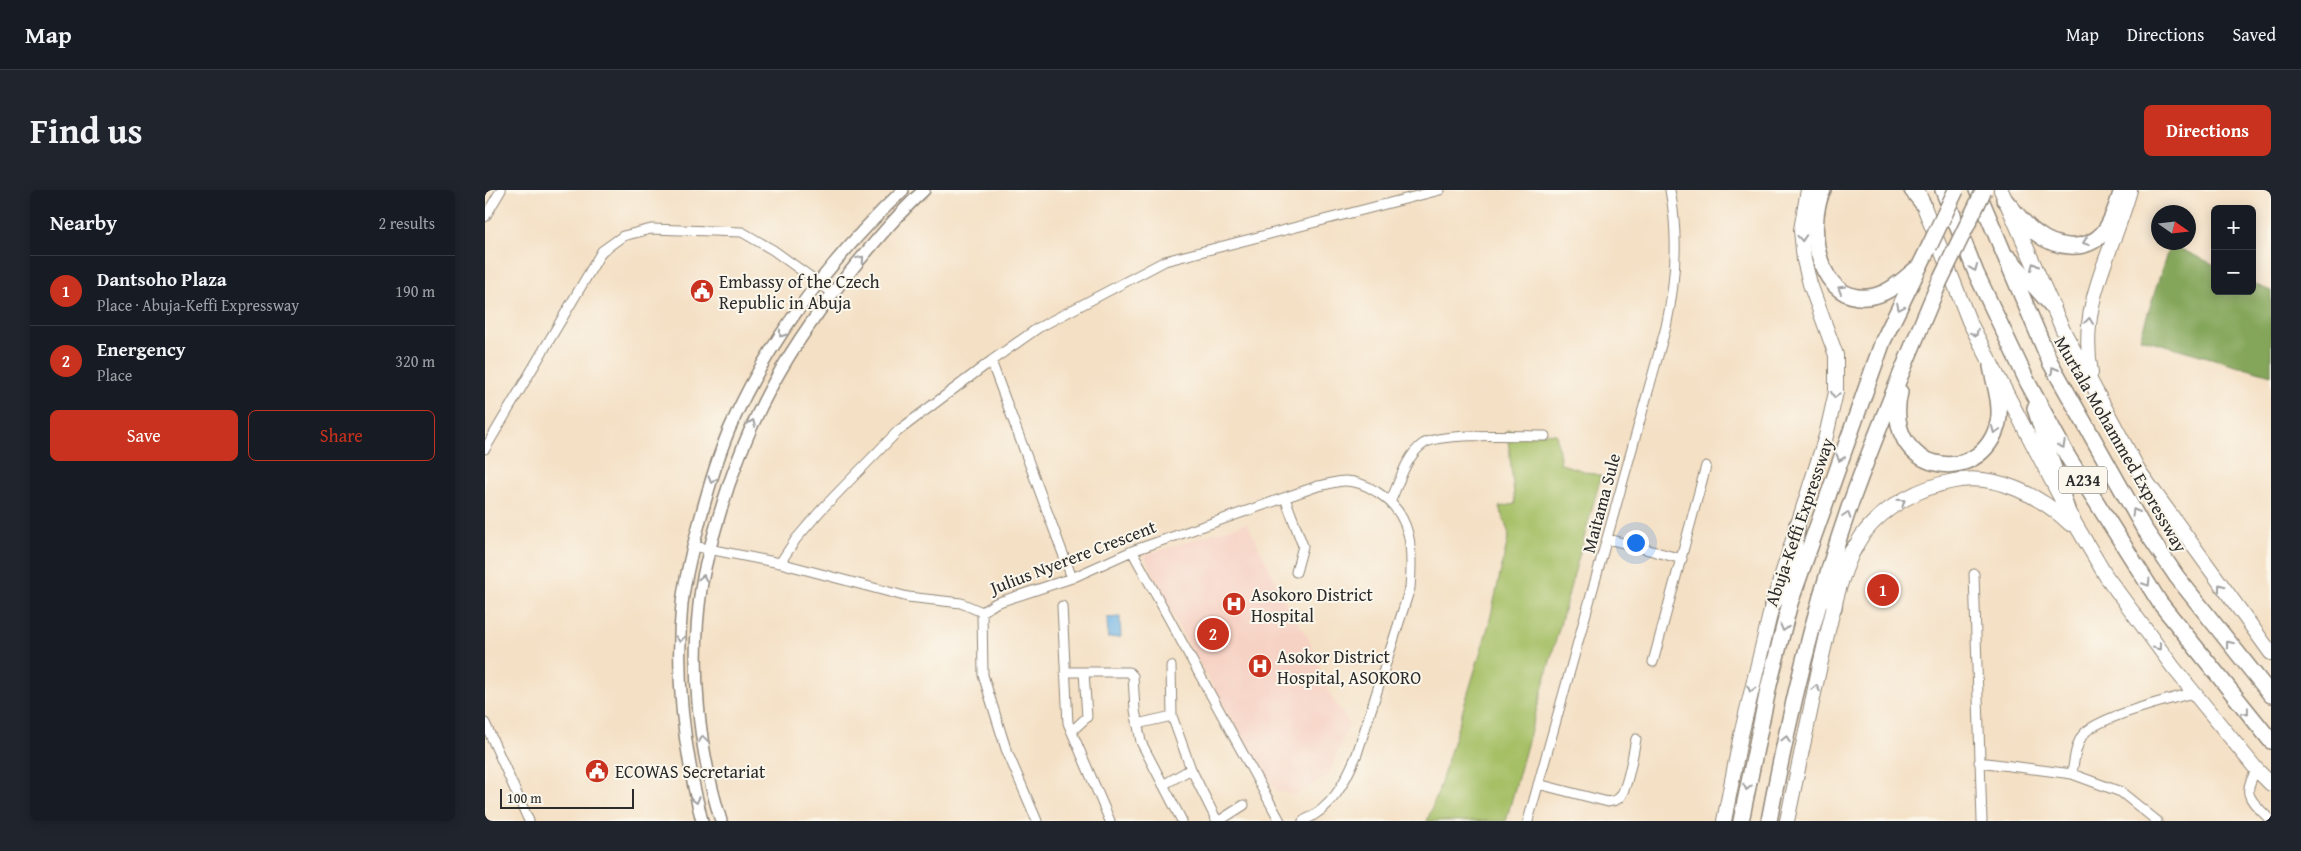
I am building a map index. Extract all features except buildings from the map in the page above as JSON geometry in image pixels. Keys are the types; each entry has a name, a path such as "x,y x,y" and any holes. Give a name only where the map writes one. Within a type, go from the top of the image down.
{"highway":[{"name":"Abuja-Keffi Expressway","path":"1724,821 1741,735 1772,606 1826,436 1836,392 1836,355 1810,284 1804,260 1801,230 1809,190"},
{"path":"1823,190 1817,216 1819,257 1825,273 1835,287 1860,296 1874,296 1895,286 1919,266"},
{"path":"1912,190 1920,197 1969,321 1991,366 2067,510 2106,576 2193,692 2257,770 2271,784"},
{"name":"A234","path":"1943,190 1976,273 2028,382 2068,457 2160,603 2271,740"},
{"name":"Abuja-Keffi Expressway","path":"1741,821 1769,685 1790,603 1883,341 1956,190"},
{"name":"Murtala Mohammed Expressway","path":"1977,190 1999,246 2050,362 2143,527 2177,577 2271,695"},
{"path":"1769,821 1792,710 1821,596 1836,548 1873,445 1909,354 1939,283 1984,190"},
{"path":"2003,195 2035,233 2054,244 2065,247 2086,243 2103,233 2122,190"},
{"path":"2093,386 2089,358 2088,322 2092,301 2131,190"},
{"name":"Murtala Mohammed Expressway","path":"2003,195 2053,308 2093,386 2151,490 2271,654"},
{"path":"1999,246 2053,308"},
{"path":"1909,354 1897,404 1896,421 1901,436 1910,449 1923,458 1939,464 1963,462 1977,456 1990,443 1998,422 1999,407 1991,366"},
{"path":"2028,382 2067,510"},
{"path":"1821,596 1865,532 1915,493 1936,484 1962,479 1989,482 2015,488 2036,497 2059,513 2082,535"},
{"path":"1790,603 1797,524"},
{"path":"1772,606 1812,540"},
{"path":"1787,821 1834,607 1855,547"},
{"path":"1834,607 1836,548"}],"main road":[{"path":"702,821 687,752 681,707 682,604 693,546 714,473 742,402 780,336 819,283 903,190"},
{"path":"721,821 704,749 697,670 701,588 709,550 726,491 758,409 794,345 833,293 889,225 924,190"}],"street":[{"path":"485,217 501,190"},
{"path":"780,563 809,525 899,431 1038,328 1165,261 1440,190"},
{"name":"Maitama Sule","path":"1528,821 1608,539 1673,295 1676,268 1670,190"},
{"path":"485,449 601,251 623,236 651,229 742,232 833,293"},
{"path":"991,361 1072,578"},
{"path":"1303,821 1317,815 1334,799 1348,776 1357,754 1410,588 1412,561 1407,534 1402,514 1391,500 1410,459 1423,443 1446,437 1545,436"},
{"path":"1653,662 1706,466"},
{"name":"Julius Nyerere Crescent","path":"693,546 780,563 908,597 961,603 981,612 997,603 1072,578 1132,550 1318,486 1346,481 1368,486 1391,500"},
{"path":"1285,498 1303,546 1295,572"},
{"path":"1608,539 1682,559"},
{"path":"1132,550 1280,821"},
{"path":"1974,574 1982,821"},
{"path":"1062,606 1068,722 1110,821"},
{"path":"981,612 983,675 1006,749 1037,821"},
{"path":"1171,666 1172,716 1191,769 1218,821 1244,805"},
{"path":"1065,672 1129,672 1133,676 1137,724 1141,742 1182,821"},
{"path":"1073,730 1087,718 1084,672"},
{"path":"2072,774 2077,748 2082,736 2088,730 2131,712 2193,692"},
{"path":"1137,724 1172,716"},
{"path":"485,723 529,821"},
{"path":"1538,784 1608,802 1614,801 1619,798 1624,787 1636,739"},
{"path":"1979,762 2072,774 2121,792 2157,821"},
{"path":"1163,785 1191,769"},
{"path":"2257,770 2249,782 2247,791 2249,797 2271,820"}],"shaded area":[{"name":"Asokor District Hospital, ASOKORO","path":"1247,523 1287,604 1309,640 1329,693 1349,723 1328,776 1296,795 1277,791 1225,708 1178,626 1144,555"}],"green space":[{"path":"2168,250 2183,250 2211,263 2211,295 2256,295 2256,285 2271,291 2271,375 2140,338"},
{"path":"1507,430 1556,434 1561,464 1601,476 1506,821 1427,821 1438,792 1489,624 1509,534 1499,507 1515,504"}],"water":[{"path":"1120,617 1121,637 1108,638 1107,618"}],"place":[{"name":"Embassy of the Czech Republic in Abuja","path":"702,291"},
{"name":"Dantsoho Plaza","path":"1883,590"},
{"name":"Asokoro District Hospital","path":"1234,604"},
{"name":"Energency","path":"1213,634"},
{"name":"Asokor District Hospital, ASOKORO","path":"1260,666"},
{"name":"ECOWAS Secretariat","path":"597,771"}]}
